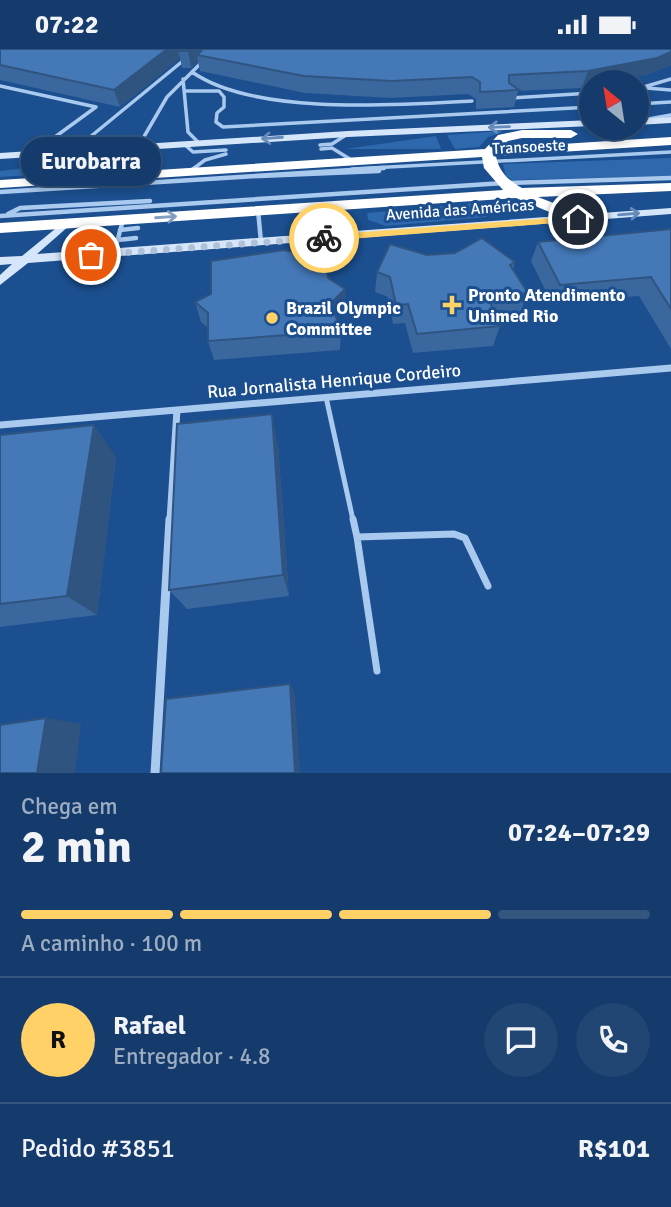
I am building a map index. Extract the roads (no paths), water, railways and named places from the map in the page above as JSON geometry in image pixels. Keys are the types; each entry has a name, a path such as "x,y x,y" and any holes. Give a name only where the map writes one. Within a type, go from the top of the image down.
{"highway":[{"path":"578,219 519,193 504,183 492,170 489,157 501,139 514,136 671,131"},
{"path":"0,184 354,161 489,157 671,141"},
{"name":"Avenida das Américas","path":"2,220 122,225 256,212 519,193 671,187"}],"main road":[{"path":"649,121 671,120"},
{"path":"0,156 348,134 579,124"},
{"name":"Avenida das Américas","path":"0,261 671,211"},
{"path":"0,281 66,223"}],"street":[{"name":"Rua Jornalista Henrique Cordeiro","path":"0,425 671,368"},
{"path":"155,773 177,410"},
{"path":"19,432 21,423"}],"lane":[{"path":"138,147 162,105 183,79 209,57"},
{"path":"73,151 187,58"},
{"path":"192,72 208,82 246,92 325,105 370,106 472,100"},
{"path":"183,79 188,132 199,143"},
{"path":"649,85 671,79"},
{"path":"0,86 96,107 32,153"},
{"path":"649,89 671,90"},
{"path":"186,91 219,91 224,97 224,107 217,113 216,123 223,127 579,108"},
{"path":"509,98 579,94"},
{"path":"649,103 671,102"},
{"path":"649,119 671,115"},
{"path":"321,147 332,146 348,134"},
{"path":"184,144 193,152 224,152 205,160 189,172"},
{"path":"332,146 354,161"},
{"name":"Transoeste","path":"0,193 257,174 267,178 347,174 489,157 671,152"},
{"name":"Transoeste","path":"2,220 161,204 256,212 393,191 504,183 671,178"},
{"path":"256,212 261,243"},
{"path":"114,253 122,225 138,229"},
{"path":"249,231 259,230"},
{"path":"118,240 136,238"},
{"path":"326,397 357,537 377,671"},
{"path":"357,537 454,534 465,538 488,586"}],"place":[{"name":"Eurobarra","path":"91,255"},
{"name":"Pronto Atendimento Unimed Rio","path":"452,305"},
{"name":"Brazil Olympic Committee","path":"272,318"}]}
